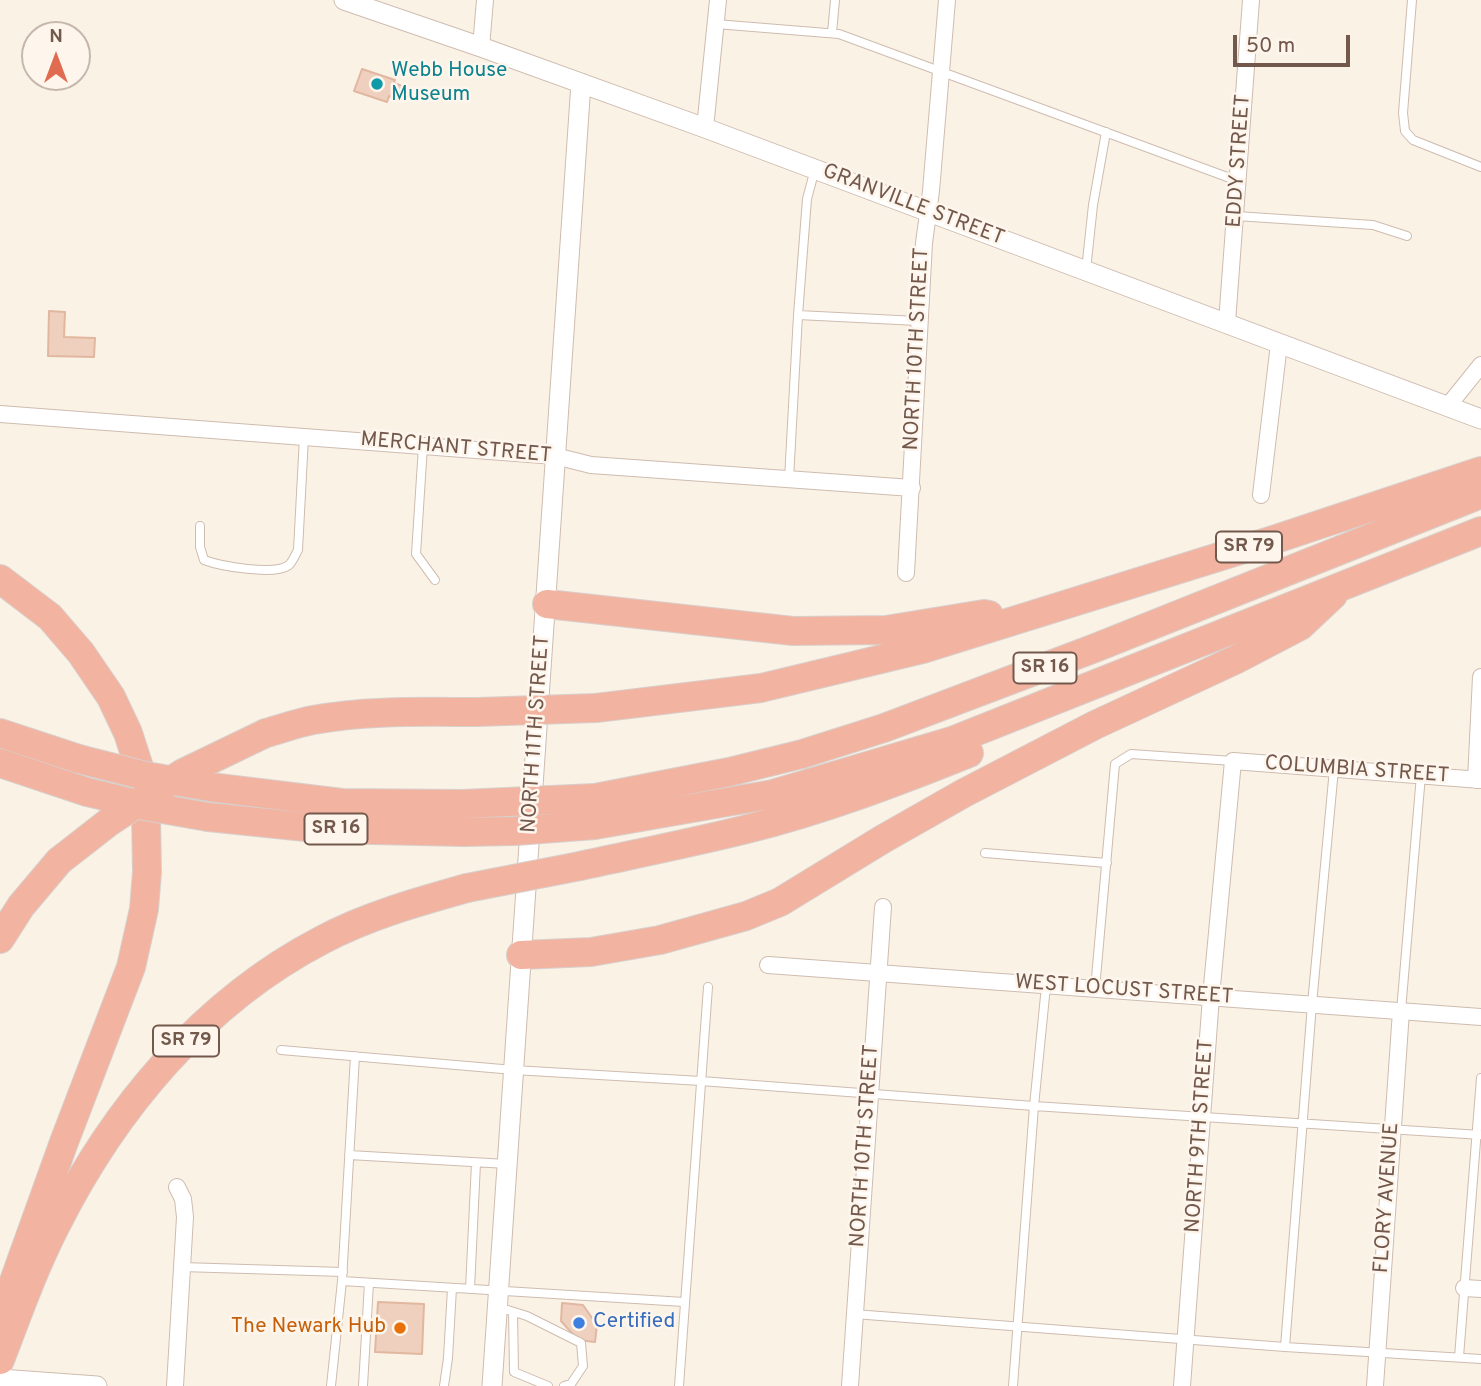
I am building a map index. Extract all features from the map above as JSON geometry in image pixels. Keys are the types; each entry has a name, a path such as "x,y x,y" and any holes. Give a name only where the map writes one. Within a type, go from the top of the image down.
{"highway":[{"name":"SR 79","path":"0,939 21,906 60,861 109,822 183,773 266,733 313,720 398,711 477,712 596,708 761,688 923,649 1273,540 1481,471"},
{"name":"SR 16","path":"0,733 79,759 146,776 210,787 463,818 515,831 802,754 884,728 1095,648 1481,495"},
{"name":"SR 16","path":"595,811 773,794 952,741 1481,531"},
{"path":"0,579 50,617 81,653 111,696 128,733 139,767 146,816 147,872 144,909 131,967 64,1142 6,1317"},
{"path":"521,955 591,952 660,940 735,919 780,902 964,793 1095,725 1235,660 1300,626 1346,583"},
{"path":"547,604 793,631 886,630 984,614 1016,620"},
{"name":"SR 79","path":"0,1360 6,1317 54,1228 113,1129 166,1062 207,1020 250,984 324,939 377,916 467,888 748,829 905,779 973,751 1032,709"},
{"name":"SR 16","path":"0,763 87,792 208,817 324,829 463,818"}],"street":[{"name":"GRANVILLE STREET","path":"344,0 705,128 1481,419"},
{"path":"481,47 485,0"},
{"path":"705,128 718,0"},
{"name":"NORTH 10TH STREET","path":"906,573 918,321 947,0"},
{"name":"EDDY STREET","path":"1227,322 1251,0"},
{"name":"NORTH 11TH STREET","path":"492,1386 503,1303 507,1164 547,604 580,83"},
{"path":"1261,495 1279,344"},
{"path":"1448,406 1481,365"},
{"name":"MERCHANT STREET","path":"0,414 555,456 591,465 912,488"},
{"path":"1478,780 1481,677"},
{"name":"COLUMBIA STREET","path":"1233,761 1478,780"},
{"name":"NORTH 9TH STREET","path":"1182,1386 1211,997 1233,761"},
{"name":"NORTH 10TH STREET","path":"850,1386 883,907"},
{"name":"WEST LOCUST STREET","path":"768,965 1481,1017"},
{"name":"FLORY AVENUE","path":"1375,1386 1401,1011"},
{"path":"175,1386 185,1217 183,1199 177,1187"},
{"path":"1464,1288 1481,1289"},
{"path":"0,1379 97,1386"}],"lane":[{"path":"832,33 835,0"},
{"path":"1412,0 1403,113 1405,131 1413,140 1481,167"},
{"path":"716,24 832,33 1238,181"},
{"path":"1086,271 1093,205 1106,132"},
{"path":"789,479 807,199 815,169"},
{"path":"1236,216 1373,225 1407,236"},
{"path":"798,315 918,321"},
{"path":"200,526 200,547 204,560 214,564 266,570 278,570 288,566 298,550 304,437"},
{"path":"423,446 416,554 435,580"},
{"path":"1095,989 1115,764 1131,754 1233,761"},
{"path":"1285,1347 1334,769"},
{"path":"1401,1011 1421,775"},
{"path":"985,853 1107,863"},
{"path":"1013,1386 1046,986"},
{"path":"679,1386 708,987"},
{"path":"281,1049 514,1070 1478,1135"},
{"path":"331,1386 342,1282 355,1056"},
{"path":"1459,1357 1481,1078"},
{"path":"349,1156 507,1164"},
{"path":"470,1289 476,1163"},
{"path":"182,1267 342,1272"},
{"path":"342,1282 470,1289 503,1303 581,1343 583,1366 571,1384 564,1386"},
{"path":"363,1386 369,1283"},
{"path":"444,1386 452,1288"},
{"path":"503,1303 684,1302"},
{"path":"503,1303 513,1372 548,1386"},
{"path":"854,1314 1481,1359"}],"building":[{"name":"Webb House Museum","path":"362,69 395,80 394,83 402,86 397,99 389,96 387,102 354,91"},
{"path":"49,311 65,312 64,337 95,338 94,357 48,356"},
{"name":"The Newark Hub","path":"378,1302 424,1304 422,1354 375,1352"},
{"name":"Certified","path":"562,1303 583,1305 597,1325 595,1342 578,1340 561,1321"}],"place":[{"name":"Webb House Museum","path":"377,84"},
{"name":"Certified","path":"579,1323"},
{"name":"The Newark Hub","path":"400,1328"}]}
